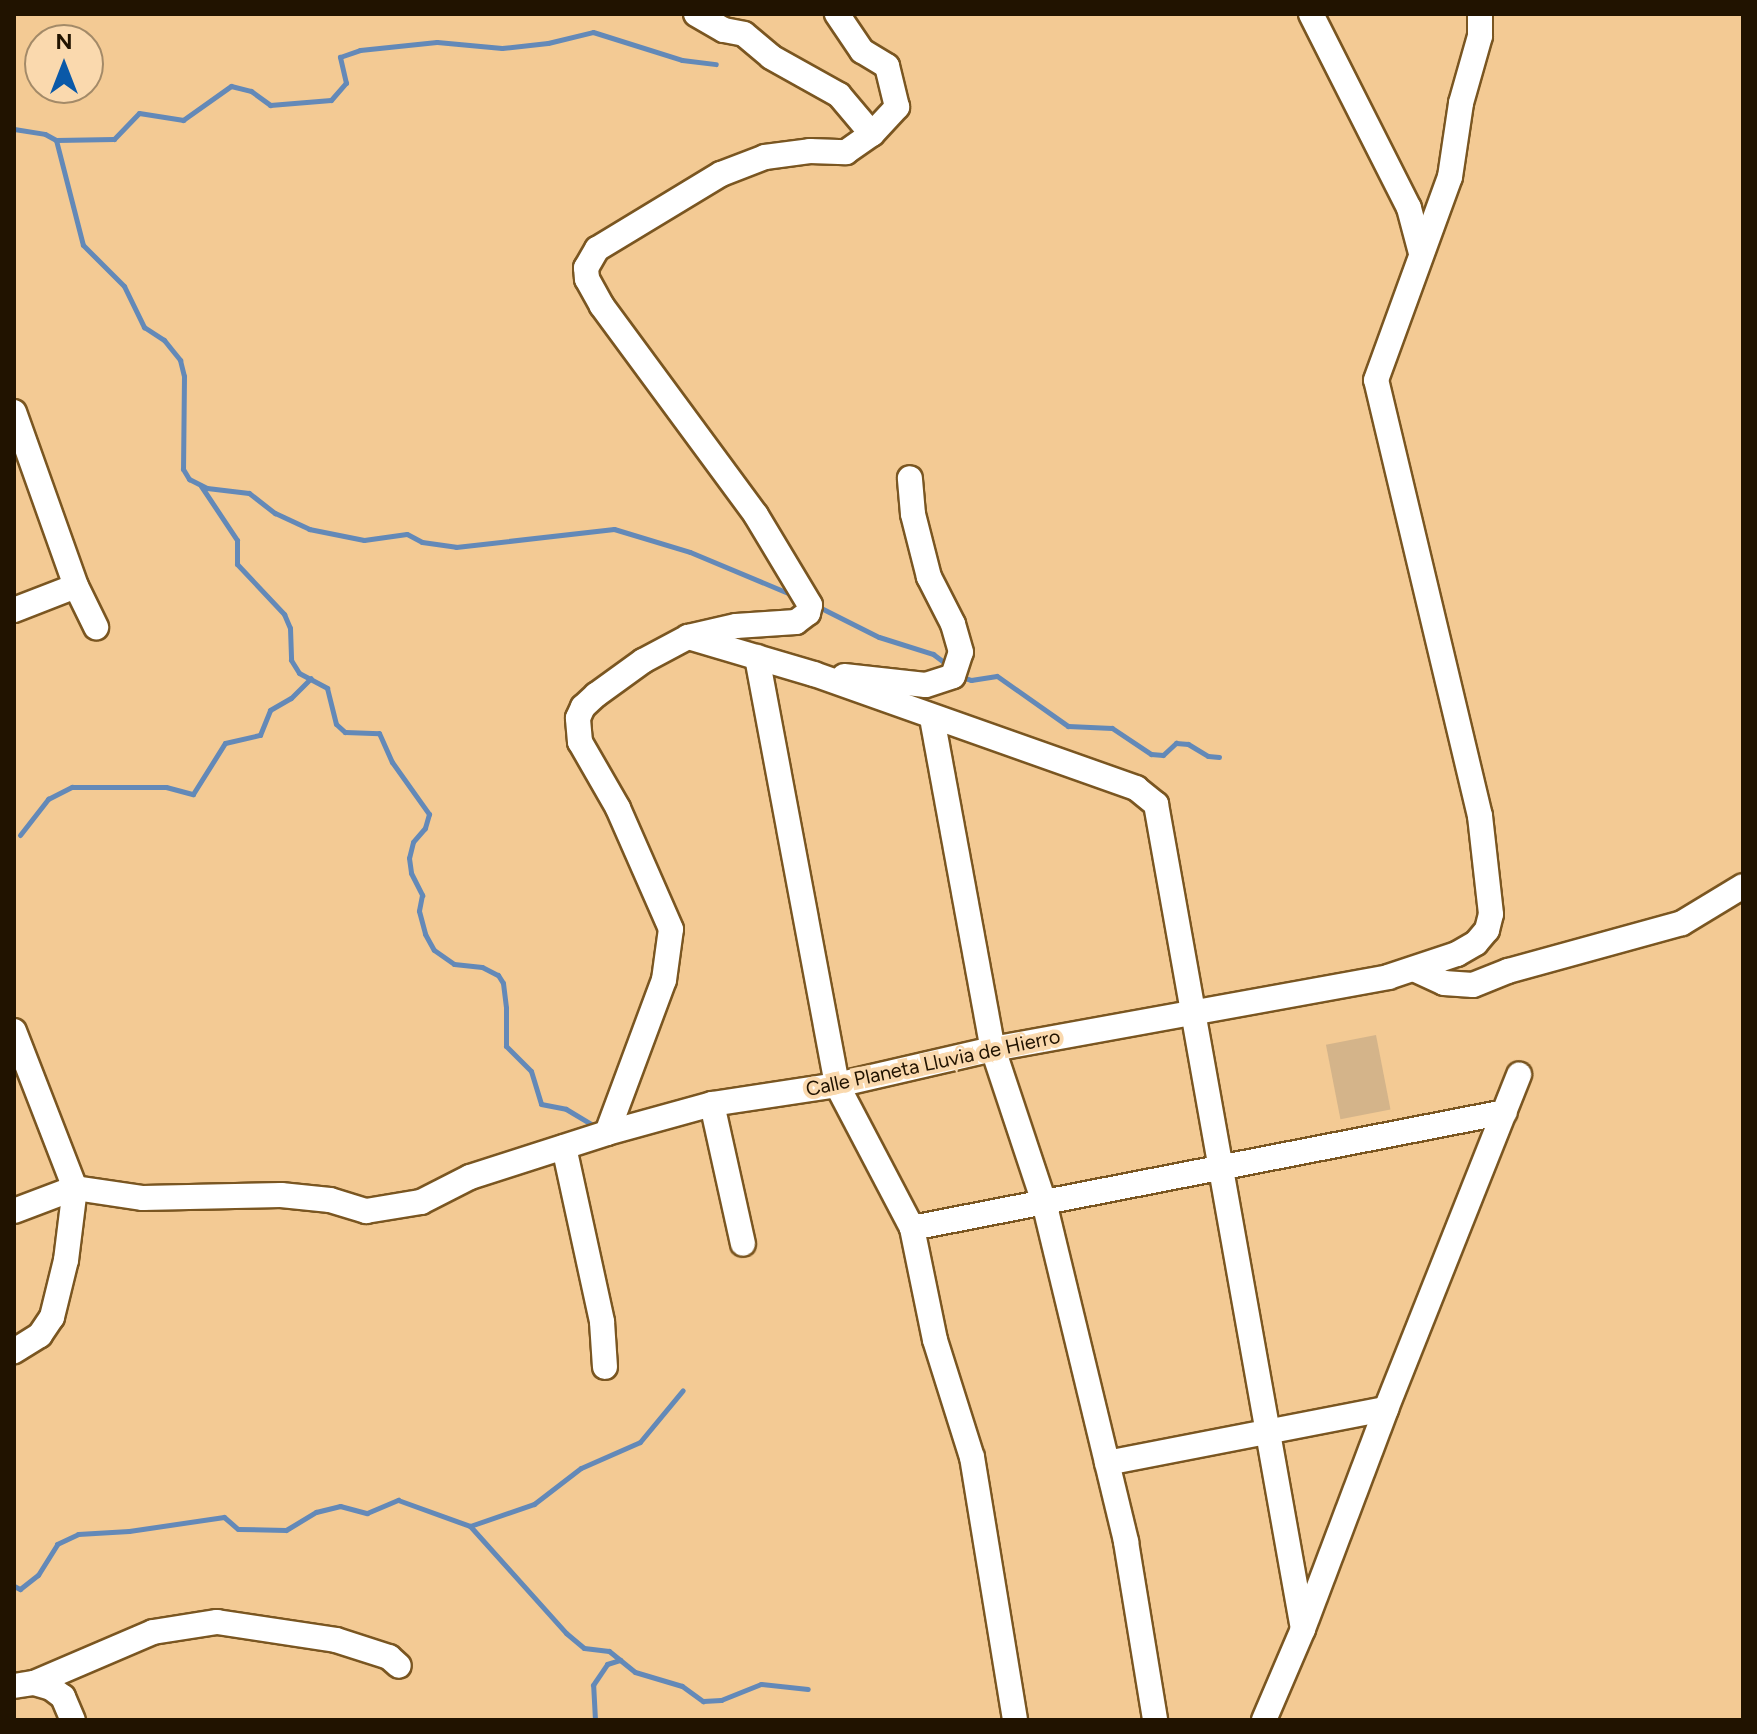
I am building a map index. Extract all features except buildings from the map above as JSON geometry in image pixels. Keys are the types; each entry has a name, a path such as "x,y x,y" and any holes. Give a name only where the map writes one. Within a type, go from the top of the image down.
{"street":[{"path":"696,14 724,30 744,34 771,57 839,95 872,134"},
{"path":"607,1133 664,980 671,929 618,808 580,742 578,718 583,707 596,695 643,661 688,637 736,626 796,622 808,613 809,599 780,559 756,515 602,306 587,279 590,257 597,249 721,174 765,157 810,151 846,152 872,134 897,107 887,66 862,51 837,14"},
{"path":"1311,14 1409,208 1421,253"},
{"name":"Calle Planeta Lluvia de Hierro","path":"14,1211 75,1188 143,1198 281,1195 330,1200 366,1211 421,1202 470,1177 607,1133 712,1104 837,1085 993,1049 1414,969 1465,951 1476,943 1487,930 1491,914 1480,816 1376,380 1450,177 1461,103 1480,36 1480,14"},
{"path":"15,414 76,586 96,627"},
{"path":"814,674 926,685 953,676 961,652 953,624 929,577 913,514 910,478"},
{"path":"14,610 76,586"},
{"path":"688,637 814,674 1136,788 1148,795 1160,816 1192,1012 1303,1629"},
{"path":"757,657 837,1085 912,1228 935,1340 972,1457 1015,1720"},
{"path":"932,718 993,1049 1044,1202 1126,1542 1155,1720"},
{"path":"1414,969 1444,983 1473,985 1523,967 1682,923 1743,886"},
{"path":"14,1031 75,1188 60,1294 52,1317 40,1335 14,1351"},
{"path":"1264,1720 1303,1629 1386,1409 1519,1075"},
{"path":"712,1104 743,1244"},
{"path":"912,1228 1505,1112"},
{"path":"564,1147 602,1322 605,1367"},
{"path":"1107,1463 1386,1409"},
{"path":"24,1684 153,1632 186,1624 217,1622 336,1640 389,1657 399,1666"},
{"path":"24,1684 51,1688 63,1697 73,1720"}],"shaded area":[{"path":"1376,1035 1391,1110 1340,1119 1326,1045"}],"waterway":[{"path":"56,140 114,139 139,113 183,120 231,86 251,91 270,105 331,100 346,83 340,57 360,50 437,42 502,48 548,43 593,32 682,60 716,64"},
{"path":"14,129 45,134 56,140 83,245 124,286 144,327 164,340 180,360 184,376 183,469 189,479 207,488 249,493 275,513 309,529 364,540 407,534 422,542 456,547 614,529 690,552 793,595"},
{"path":"201,486 237,540 237,564 284,614 290,628 291,660 299,673 327,688 336,724 345,732 379,733 392,762 429,814 425,828 413,842 409,858 411,873 422,895 419,911 425,934 434,950 454,964 482,967 498,975 503,983 506,1008 506,1046 531,1071 541,1104 566,1109 591,1124"},
{"path":"817,606 879,637 933,654 949,666"},
{"path":"959,676 971,680 997,676 1068,726 1112,728 1151,754 1163,755 1176,743 1188,744 1208,756 1219,757"},
{"path":"20,835 48,799 72,787 166,787 193,794 225,743 260,735 270,710 291,698 311,678"},
{"path":"470,1526 534,1504 581,1468 640,1442 683,1390"},
{"path":"14,1586 20,1589 38,1575 57,1544 78,1534 129,1531 224,1517 238,1529 286,1530 316,1512 340,1506 367,1513 398,1500 470,1526 566,1633 584,1648 609,1651 635,1672 682,1686 703,1701 721,1700 761,1684 808,1689"},
{"path":"595,1720 593,1685 607,1664 620,1660"}]}
